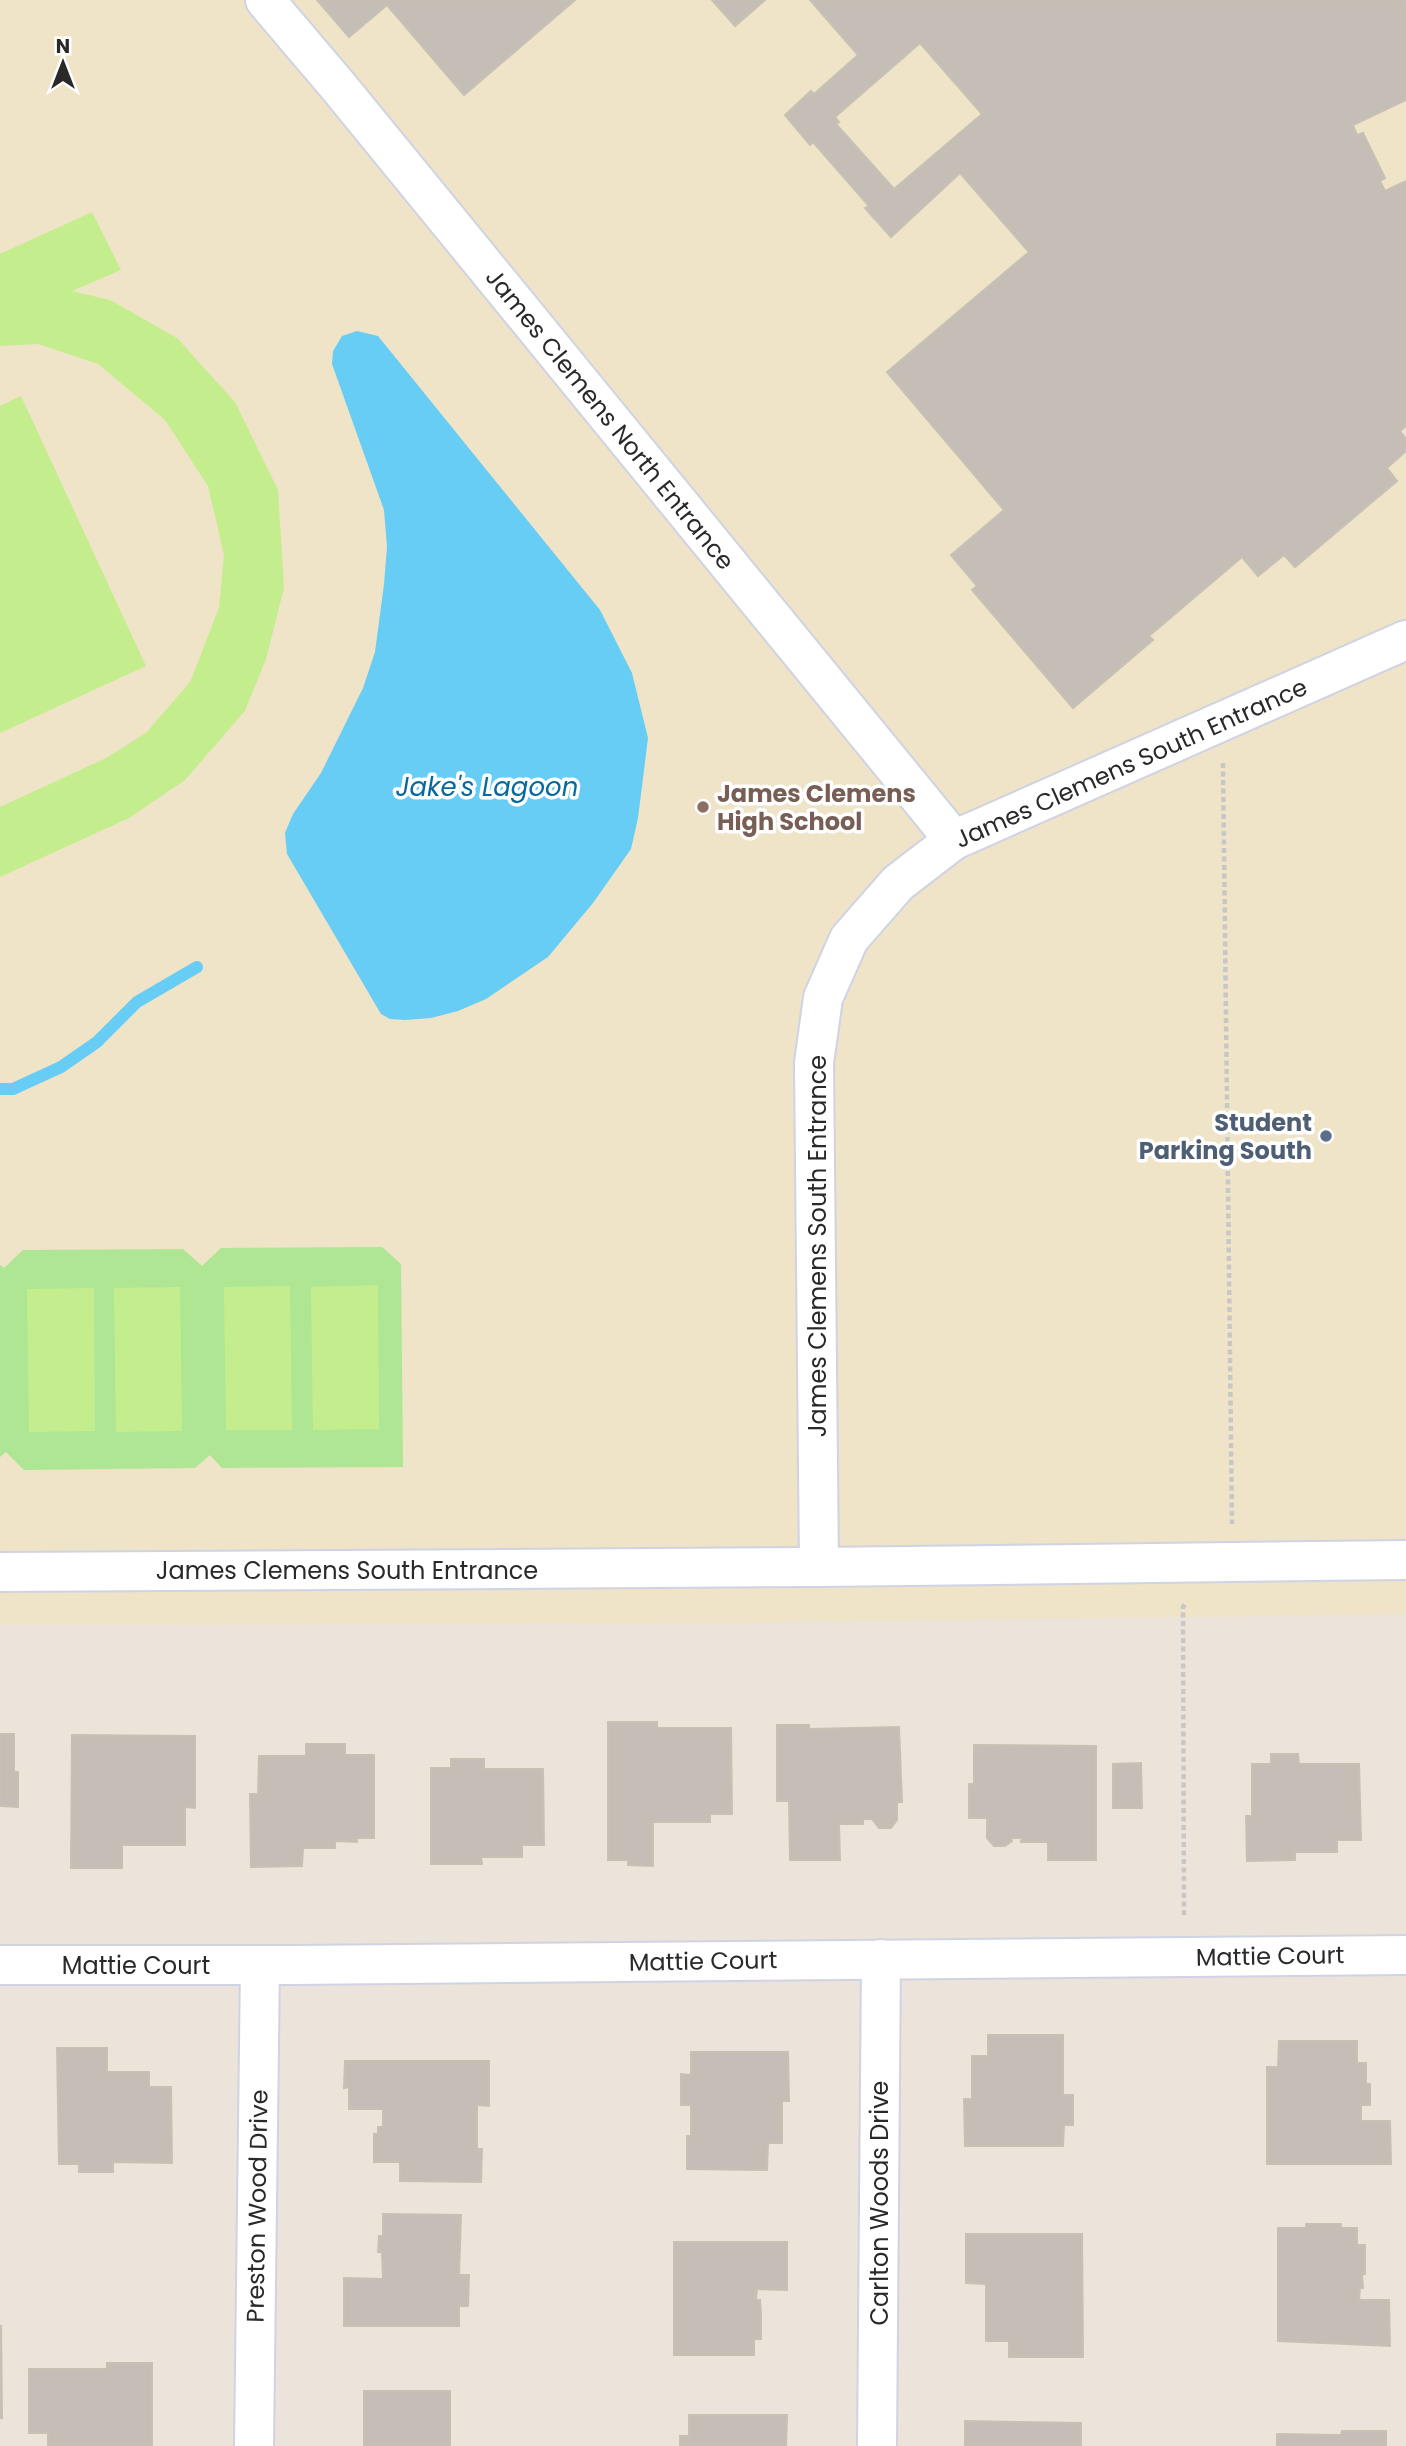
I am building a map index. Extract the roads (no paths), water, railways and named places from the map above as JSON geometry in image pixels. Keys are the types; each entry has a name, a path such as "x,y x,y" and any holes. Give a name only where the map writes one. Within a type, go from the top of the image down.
{"street":[{"name":"James Clemens North Entrance","path":"265,0 954,840"},
{"name":"James Clemens South Entrance","path":"819,1567 814,1063 823,998 849,939 898,883 954,840 1406,640"},
{"name":"James Clemens South Entrance","path":"0,1572 1406,1560"},
{"name":"Mattie Court","path":"0,1965 1406,1955"},
{"name":"Carlton Woods Drive","path":"877,2446 881,1959"},
{"name":"Preston Wood Drive","path":"254,2446 260,1965"}],"water":[{"name":"Jake's Lagoon","path":"357,331 378,336 600,610 632,673 648,738 638,818 631,849 593,903 548,957 486,999 458,1011 431,1018 390,1019 381,1014 287,854 285,833 293,814 321,773 363,688 375,652 387,547 384,510 332,364 333,351 342,336"}],"waterway":[{"path":"0,1089 13,1089 61,1067 97,1042 137,1002 197,967"}],"place":[{"name":"James Clemens High School","path":"703,807"},
{"name":"Student Parking South","path":"1326,1136"}]}
